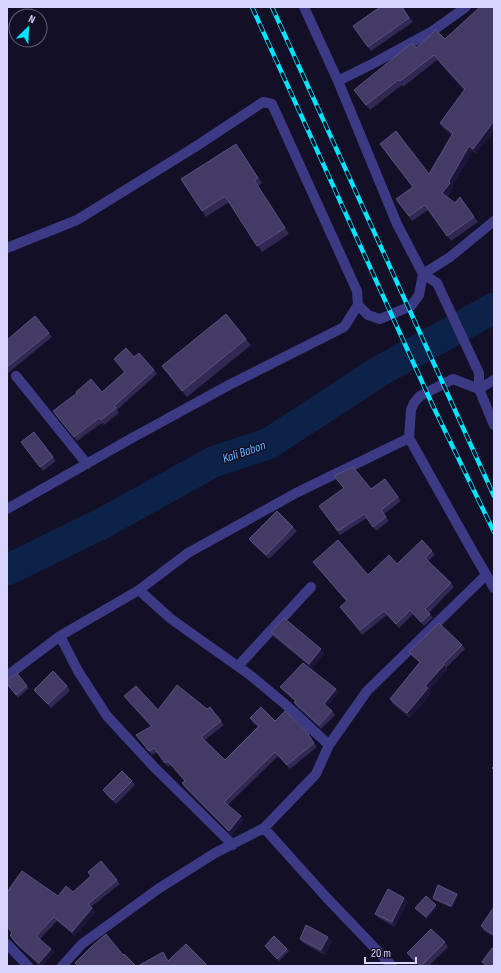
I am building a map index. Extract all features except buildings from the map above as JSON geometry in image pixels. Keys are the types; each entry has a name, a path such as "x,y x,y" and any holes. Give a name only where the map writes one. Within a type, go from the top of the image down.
{"street":[{"path":"304,7 338,81 397,224 423,274 437,284 479,373 479,389 494,425"},
{"path":"338,81 430,32 466,7"},
{"path":"7,248 77,220 195,147 263,102 268,102 272,104 330,230 357,291 358,305 344,327 222,389 7,509"},
{"path":"358,305 368,315 380,319 411,306 419,295 423,274 450,257 494,221"},
{"path":"16,376 87,464"},
{"path":"479,389 453,379 420,396 414,403 411,410 409,438 494,588"},
{"path":"479,389 494,380"},
{"path":"7,676 60,636 139,590 188,553 296,493 409,438"},
{"path":"62,966 82,944 158,889 215,853 264,828 316,774 329,745 367,691 486,575"},
{"path":"238,666 311,587"},
{"path":"139,590 171,619 238,666 286,705 329,745"},
{"path":"60,636 78,671 107,716 154,767 233,845"},
{"path":"264,828 392,966"},
{"path":"7,944 28,966"}],"waterway":[{"name":"Kali Babon","path":"7,570 103,523 213,462 268,444 378,372 494,308"}],"railway":[{"path":"252,7 433,406 494,532"},
{"path":"272,7 494,496"}]}
